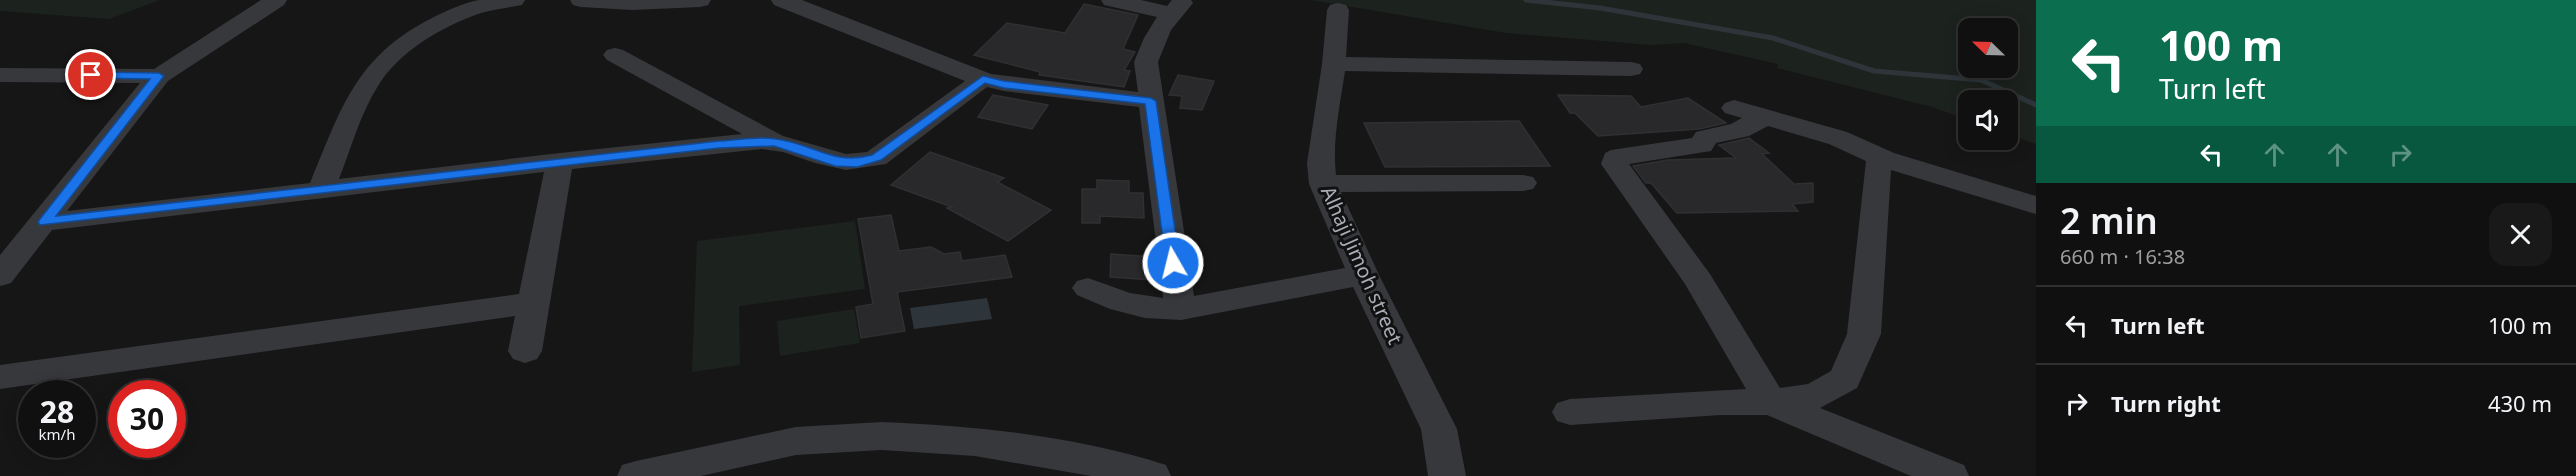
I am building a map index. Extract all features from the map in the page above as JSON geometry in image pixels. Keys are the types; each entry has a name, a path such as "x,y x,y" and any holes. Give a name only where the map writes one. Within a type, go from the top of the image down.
{"street":[{"path":"0,276 159,76 276,0"},
{"path":"321,189 365,86 395,52 426,29 455,15 481,6 514,0"},
{"path":"581,0 632,3 700,0"},
{"path":"782,0 983,79 1004,84 1151,101"},
{"path":"1112,0 1176,8 1151,45 1146,63 1181,309"},
{"name":"Alhaji Jimoh street","path":"1338,10 1334,64 1325,120 1323,184 1363,275 1439,429 1447,476"},
{"path":"615,55 775,142 840,163 857,163 876,158 983,79"},
{"path":"1334,64 1631,69"},
{"path":"0,75 159,76"},
{"path":"1734,108 1838,138 1884,159 2036,205"},
{"path":"1765,117 1740,130 1705,138 1702,145 1621,156 1615,159 1615,164 1699,281 1771,402 1950,476"},
{"path":"45,222 560,161 719,144 775,142"},
{"path":"1570,412 1720,402 1771,402 1816,396 1845,379 1864,334 1878,164 1884,159"},
{"path":"525,351 560,161"},
{"path":"1323,184 1523,183"},
{"path":"1088,288 1105,297 1128,304 1159,310 1181,309 1363,275"},
{"path":"0,377 534,303"},
{"path":"636,476 797,441 855,436 912,437 992,445 1110,471 1152,476"}],"shaded area":[{"path":"0,0 160,0 109,19 0,11"},
{"path":"1311,0 2036,0 2036,144 2018,138 2018,90 1958,90 1958,116 1932,107 1777,68 1778,64 1684,43 1650,45 1506,33"},
{"path":"855,221 865,289 739,306 740,365 692,372 697,241"},
{"path":"987,298 992,319 914,329 910,308"},
{"path":"854,309 860,343 780,356 777,321"}],"building":[{"path":"1084,4 1138,15 1123,49 1135,52 1124,70 1130,71 1124,87 1039,75 1040,72 974,55 1007,23 1065,33"},
{"path":"1178,75 1214,81 1202,110 1180,108 1182,96 1169,95"},
{"path":"993,95 1048,105 1032,129 978,117"},
{"path":"1558,95 1631,96 1641,107 1688,98 1726,123 1699,129 1598,136 1575,113 1570,113"},
{"path":"1519,121 1550,166 1385,167 1364,123"},
{"path":"1749,138 1769,153 1762,154 1794,184 1813,183 1813,202 1792,204 1798,211 1677,213 1651,183 1646,183 1633,166 1668,160 1736,158 1719,145"},
{"path":"930,152 1004,178 997,182 1051,210 1008,241 947,208 952,207 891,185"},
{"path":"1097,180 1129,181 1129,193 1143,193 1144,218 1100,216 1100,223 1082,223 1082,189 1097,189"},
{"path":"891,215 899,251 931,247 944,254 960,252 962,261 1005,255 1012,277 897,292 905,331 861,338 856,307 873,304 858,219"},
{"path":"1111,254 1153,257 1153,280 1110,277"}],"waterway":[{"path":"1526,0 1600,8 1773,38 1874,71 1981,80 2036,105"}],"route":[{"path":"91,75 159,76 45,222 719,144 775,142 840,163 857,163 876,158 983,79 1004,84 1151,101 1173,263"}]}
